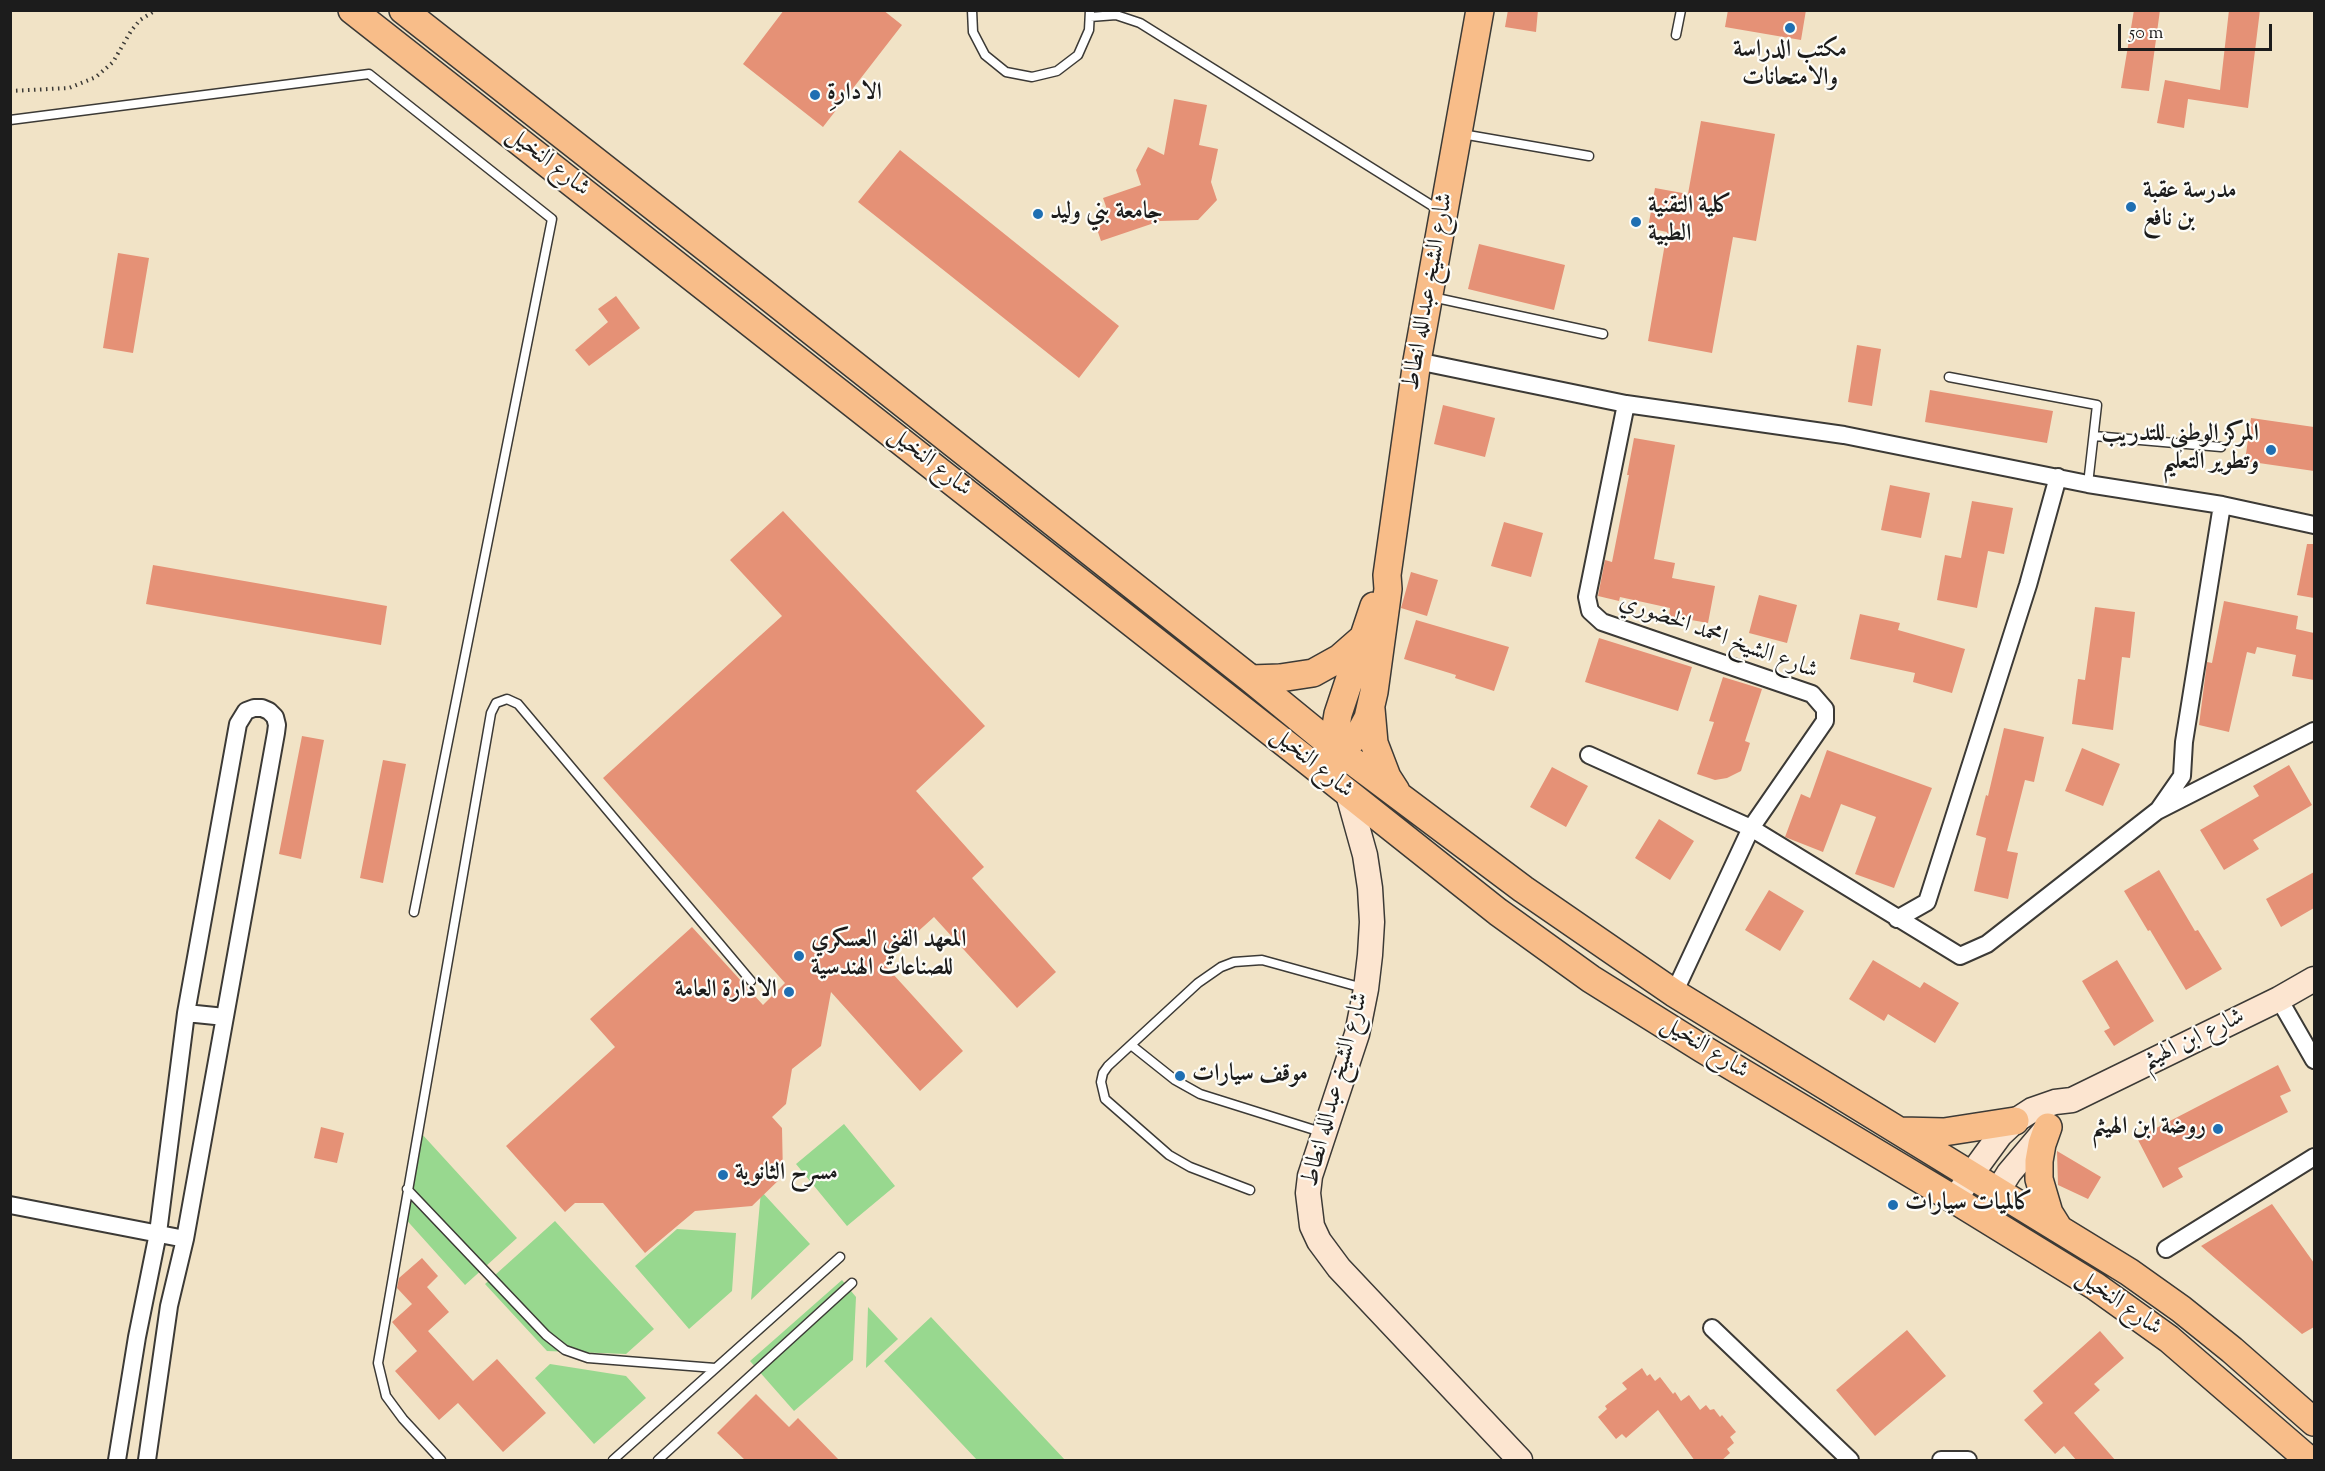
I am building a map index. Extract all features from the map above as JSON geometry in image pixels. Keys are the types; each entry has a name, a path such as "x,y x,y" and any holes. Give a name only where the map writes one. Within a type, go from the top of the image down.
{"main road":[{"name":"شارع النخيل","path":"352,10 1498,912 1592,979 1703,1049 2095,1286 2169,1339 2309,1461"},
{"name":"شارع النخيل","path":"403,10 1251,679 1339,751 1522,889 1674,993 2129,1272 2232,1350 2314,1422"},
{"name":"شارع الشيخ عبدالله انطاط","path":"1309,762 1327,758 1360,733 1371,707 1384,630 1388,590 1387,575 1417,360 1480,10"},
{"name":"شارع الشيخ عبدالله انطاط","path":"1387,575 1378,592 1336,726 1348,794 1365,855 1372,922 1366,989 1357,1034 1310,1176 1308,1193 1312,1226 1318,1241 1339,1268 1520,1461"},
{"path":"1251,679 1313,673 1340,658 1365,636"},
{"path":"1371,707 1374,743 1380,760 1387,777 1409,805"},
{"name":"شارع ابن الهيثم","path":"2072,1100 2314,980"},
{"path":"1955,1200 2000,1135 2015,1121 2044,1105 2072,1100"},
{"path":"1982,1216 1996,1191 2025,1152 2072,1100"},
{"path":"1898,1131 1944,1132 2015,1121"},
{"path":"2048,1127 2040,1152 2039,1179 2042,1197 2059,1229"}],"street":[{"path":"1417,360 1626,404 1844,435 2088,484 2222,505 2314,525"},
{"name":"شارع الشيخ امحمد الخضوري","path":"1626,404 1587,597 1590,611 1602,622 1812,694 1825,709 1825,721 1751,828 1674,993"},
{"path":"1897,919 1927,902 2028,585 2058,477"},
{"path":"2157,811 2182,776 2184,742 2222,505"},
{"path":"117,1461 137,1337 158,1233 186,1013 238,724 246,711 262,708 275,717 276,733 185,1239 169,1306 147,1461"},
{"path":"1589,756 1751,828 1960,956 1987,944 2157,811 2314,731"},
{"path":"2279,999 2314,1059"},
{"path":"186,1013 225,1017"},
{"path":"2166,1249 2314,1157"},
{"path":"10,1205 185,1239"},
{"path":"1712,1328 1850,1461"},
{"path":"1941,1461 1968,1461"}],"lane":[{"path":"972,10 973,32 977,44 985,55 1006,72 1032,77 1058,71 1078,55 1085,43 1090,14 1116,15 1140,23 1444,213"},
{"path":"1676,35 1681,10"},
{"path":"10,120 369,74 552,219 414,912"},
{"path":"1458,133 1589,156"},
{"path":"1429,297 1604,334"},
{"path":"1949,377 2097,405 2088,484"},
{"path":"2094,436 2221,447"},
{"path":"441,1461 386,1396 380,1379 380,1347 491,713 496,703 507,699 518,704 751,981"},
{"path":"1250,1190 1179,1161 1105,1099 1101,1082 1103,1073 1209,974 1234,962 1262,960 1366,989"},
{"path":"1131,1045 1175,1080 1206,1097 1324,1133"},
{"path":"407,1190 546,1335 565,1350 588,1359 715,1368"},
{"path":"613,1461 840,1257"},
{"path":"658,1461 852,1283"}],"path":[{"path":"10,91 69,88 96,77 113,62 140,20 156,10"}],"green space":[{"path":"844,1124 895,1186 847,1226 796,1164"},
{"path":"421,1133 517,1238 465,1285 402,1215"},
{"path":"761,1191 810,1244 751,1300"},
{"path":"555,1221 654,1329 626,1354 547,1351 485,1284"},
{"path":"677,1229 736,1233 732,1291 689,1329 635,1266"},
{"path":"842,1280 856,1297 853,1360 794,1411 750,1361"},
{"path":"868,1307 898,1339 866,1368"},
{"path":"931,1317 1065,1460 977,1460 884,1361"},
{"path":"550,1364 626,1376 646,1398 594,1444 535,1378"}],"building":[{"name":"ِالادارة","path":"784,10 883,10 902,25 823,127 743,64"},
{"path":"1508,10 1538,10 1536,32 1505,27"},
{"path":"1728,10 1806,10 1801,40 1725,27"},
{"path":"2134,10 2160,10 2149,91 2121,88"},
{"path":"2229,10 2260,10 2248,108 2188,99 2184,128 2157,123 2165,80 2220,90"},
{"path":"1174,99 1207,105 1199,145 1218,149 1211,182 1217,200 1198,220 1160,221 1101,241 1094,220 1109,215 1103,198 1141,185 1136,170 1148,147 1164,155"},
{"path":"1701,121 1775,134 1756,241 1733,237 1712,353 1648,341 1667,232 1648,228 1655,188 1688,194"},
{"path":"900,150 1119,326 1079,378 858,202"},
{"path":"1479,244 1565,265 1554,310 1468,289"},
{"path":"118,253 149,258 133,353 103,348"},
{"path":"616,296 640,328 589,366 575,350 608,322 598,309"},
{"path":"1857,345 1881,349 1872,406 1848,402"},
{"path":"1930,390 2053,411 2047,443 1925,422"},
{"path":"1443,405 1495,418 1485,457 1434,444"},
{"path":"2251,418 2314,427 2314,471 2245,461"},
{"path":"1634,438 1675,445 1654,559 1675,563 1672,578 1715,586 1708,623 1669,616 1670,608 1620,597 1619,601 1598,596 1605,560 1612,562"},
{"path":"1890,485 1930,493 1921,538 1881,530"},
{"path":"1972,501 2013,508 2004,554 1988,551 1977,608 1937,600 1945,555 1961,558"},
{"path":"783,511 985,726 916,791 984,867 972,878 1056,972 1017,1008 934,917 883,963 963,1051 920,1091 831,992 821,1046 792,1069 786,1104 772,1117 782,1128 783,1176 752,1206 695,1211 645,1253 603,1203 575,1203 565,1212 506,1146 615,1047 590,1019 692,927 763,1005 785,983 603,778 782,616 730,560"},
{"path":"1504,522 1543,533 1531,577 1491,566"},
{"path":"2307,544 2314,544 2314,598 2297,595"},
{"path":"153,565 387,606 381,645 146,604"},
{"path":"1411,572 1438,580 1427,616 1401,608"},
{"path":"1759,595 1797,605 1787,643 1749,633"},
{"path":"2224,601 2298,616 2296,629 2314,633 2314,680 2292,676 2296,655 2257,647 2255,654 2247,652 2229,732 2199,725 2207,662 2212,663"},
{"path":"2095,607 2135,612 2130,658 2122,657 2113,730 2072,724 2078,679 2085,680"},
{"path":"1860,614 1900,623 1898,630 1965,649 1952,693 1913,682 1915,673 1850,659"},
{"path":"1416,620 1509,647 1494,691 1455,678 1456,675 1404,659"},
{"path":"1599,638 1692,667 1678,711 1585,682"},
{"path":"1723,677 1762,689 1745,741 1750,743 1741,771 1727,778 1715,780 1697,774 1714,722 1709,721"},
{"path":"2004,728 2044,737 2034,782 2025,780 2007,851 2018,853 2008,899 1974,891 1986,838 1976,835"},
{"path":"302,736 324,740 301,859 279,854"},
{"path":"2082,748 2120,764 2103,806 2065,791"},
{"path":"1827,750 1932,788 1894,888 1855,874 1876,817 1841,804 1823,852 1785,837 1801,794 1810,798"},
{"path":"383,760 406,764 383,883 360,878"},
{"path":"2289,765 2312,805 2253,840 2259,849 2224,870 2200,830 2259,796 2253,786"},
{"path":"1552,767 1588,786 1566,827 1530,807"},
{"path":"1659,819 1694,841 1670,880 1635,858"},
{"path":"2159,870 2195,931 2198,930 2222,969 2186,990 2124,891"},
{"path":"2314,872 2314,908 2281,927 2266,899"},
{"path":"1769,890 1804,911 1780,951 1745,930"},
{"path":"1873,960 1920,988 1924,982 1959,1003 1935,1043 1888,1014 1884,1021 1849,999"},
{"path":"2117,960 2154,1021 2114,1046 2104,1031 2110,1028 2082,981"},
{"path":"2278,1065 2291,1091 2280,1096 2288,1112 2178,1168 2183,1177 2163,1188 2137,1138"},
{"path":"321,1127 344,1133 337,1163 314,1158"},
{"path":"2057,1151 2101,1177 2088,1199 2058,1185"},
{"path":"2272,1204 2314,1263 2314,1327 2302,1334 2201,1246"},
{"path":"422,1258 438,1276 427,1287 449,1312 428,1331 473,1381 497,1359 546,1413 503,1452 458,1403 439,1420 395,1371 417,1351 392,1322 412,1304 397,1288 399,1278"},
{"path":"1907,1330 1946,1376 1875,1436 1836,1390"},
{"path":"2100,1331 2124,1358 2094,1384 2100,1390 2074,1413 2116,1461 2077,1461 2064,1446 2055,1454 2024,1420 2043,1403 2033,1391"},
{"path":"1642,1368 1647,1376 1650,1374 1655,1381 1660,1377 1681,1401 1689,1395 1700,1410 1706,1405 1710,1410 1714,1409 1720,1417 1722,1415 1736,1432 1730,1437 1734,1443 1727,1449 1730,1453 1721,1461 1695,1461 1658,1410 1626,1438 1622,1434 1616,1439 1598,1417 1607,1409 1605,1406 1627,1389 1622,1383"},
{"path":"756,1394 789,1427 798,1418 840,1461 746,1461 717,1433"}],"place":[{"name":"مكتب الدراسة والامتحانات","path":"1790,28"},
{"name":"ِالادارة","path":"815,95"},
{"name":"مدرسة عقبة بن نافع","path":"2131,207"},
{"name":"جامعة بني وليد","path":"1038,214"},
{"name":"كلية التقنية الطبية","path":"1636,222"},
{"name":"المركز الوطني للتدريب وتطوير التعليم","path":"2271,450"},
{"name":"المعهد الفني العسكري للصناعات الهندسية","path":"799,956"},
{"name":"الادارة العامة","path":"789,992"},
{"name":"موقف سيارات","path":"1180,1076"},
{"name":"روضة ابن الهيثم","path":"2218,1129"},
{"name":"مسرح الثانوية","path":"723,1175"},
{"name":"كالميات سيارات","path":"1893,1205"}]}
